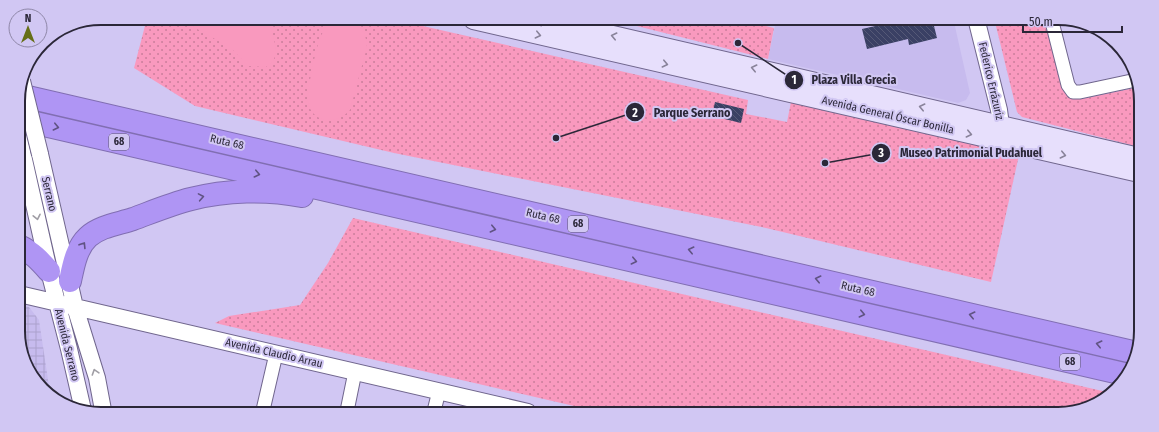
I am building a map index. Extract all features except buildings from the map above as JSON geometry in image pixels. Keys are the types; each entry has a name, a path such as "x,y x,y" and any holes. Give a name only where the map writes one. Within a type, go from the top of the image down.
{"highway":[{"name":"Ruta 68","path":"25,97 1131,352"},
{"name":"Ruta 68","path":"25,121 1121,373"},
{"path":"70,281 78,252 89,237 115,224 192,198 238,192 266,192 298,196 360,209 462,222"},
{"path":"25,249 36,256 49,272"}],"main road":[{"name":"Avenida General Óscar Bonilla","path":"496,25 999,133 1134,156"},
{"name":"Avenida General Óscar Bonilla","path":"568,25 999,133 1134,172"}],"street":[{"name":"Federico Errázuriz","path":"978,25 999,110 999,133"},
{"path":"1053,25 1068,85 1073,92 1080,92 1130,77"},
{"name":"Serrano","path":"25,94 75,307"},
{"name":"Serrano","path":"25,160 57,303"},
{"name":"Avenida Claudio Arrau","path":"25,295 439,391 492,407"},
{"name":"Avenida Serrano","path":"57,303 68,343 82,405"},
{"name":"Avenida Serrano","path":"75,307 97,378 102,407"},
{"path":"265,407 276,354"},
{"path":"348,407 355,372"},
{"path":"435,407 439,391"}],"shaded area":[{"path":"145,25 418,25 748,100 746,114 787,122 791,102 1019,155 991,282 766,228 394,153 195,106 134,68"},
{"path":"190,25 269,25 273,34 276,51 273,61 266,67 248,66 231,48"},
{"path":"633,25 762,25 774,28 768,59"},
{"path":"775,25 955,25 970,93 966,100 958,103 768,59"},
{"path":"996,25 1048,25 1068,96 1081,99 1132,88 1134,101 1134,146 1022,117 1017,112"},
{"path":"327,26 357,26 365,36 367,47 350,110 343,116 329,120 316,116 311,111 308,104 307,95 317,48 323,31"},
{"path":"353,218 1104,391 1082,403 1063,407 578,407 215,323 229,316 300,305 328,263"},
{"path":"25,306 29,307 39,320 49,386 38,373 26,346"}],"place":[{"name":"Plaza Villa Grecia","path":"738,43"},
{"name":"Parque Serrano","path":"556,138"},
{"name":"Museo Patrimonial Pudahuel","path":"825,163"}]}
